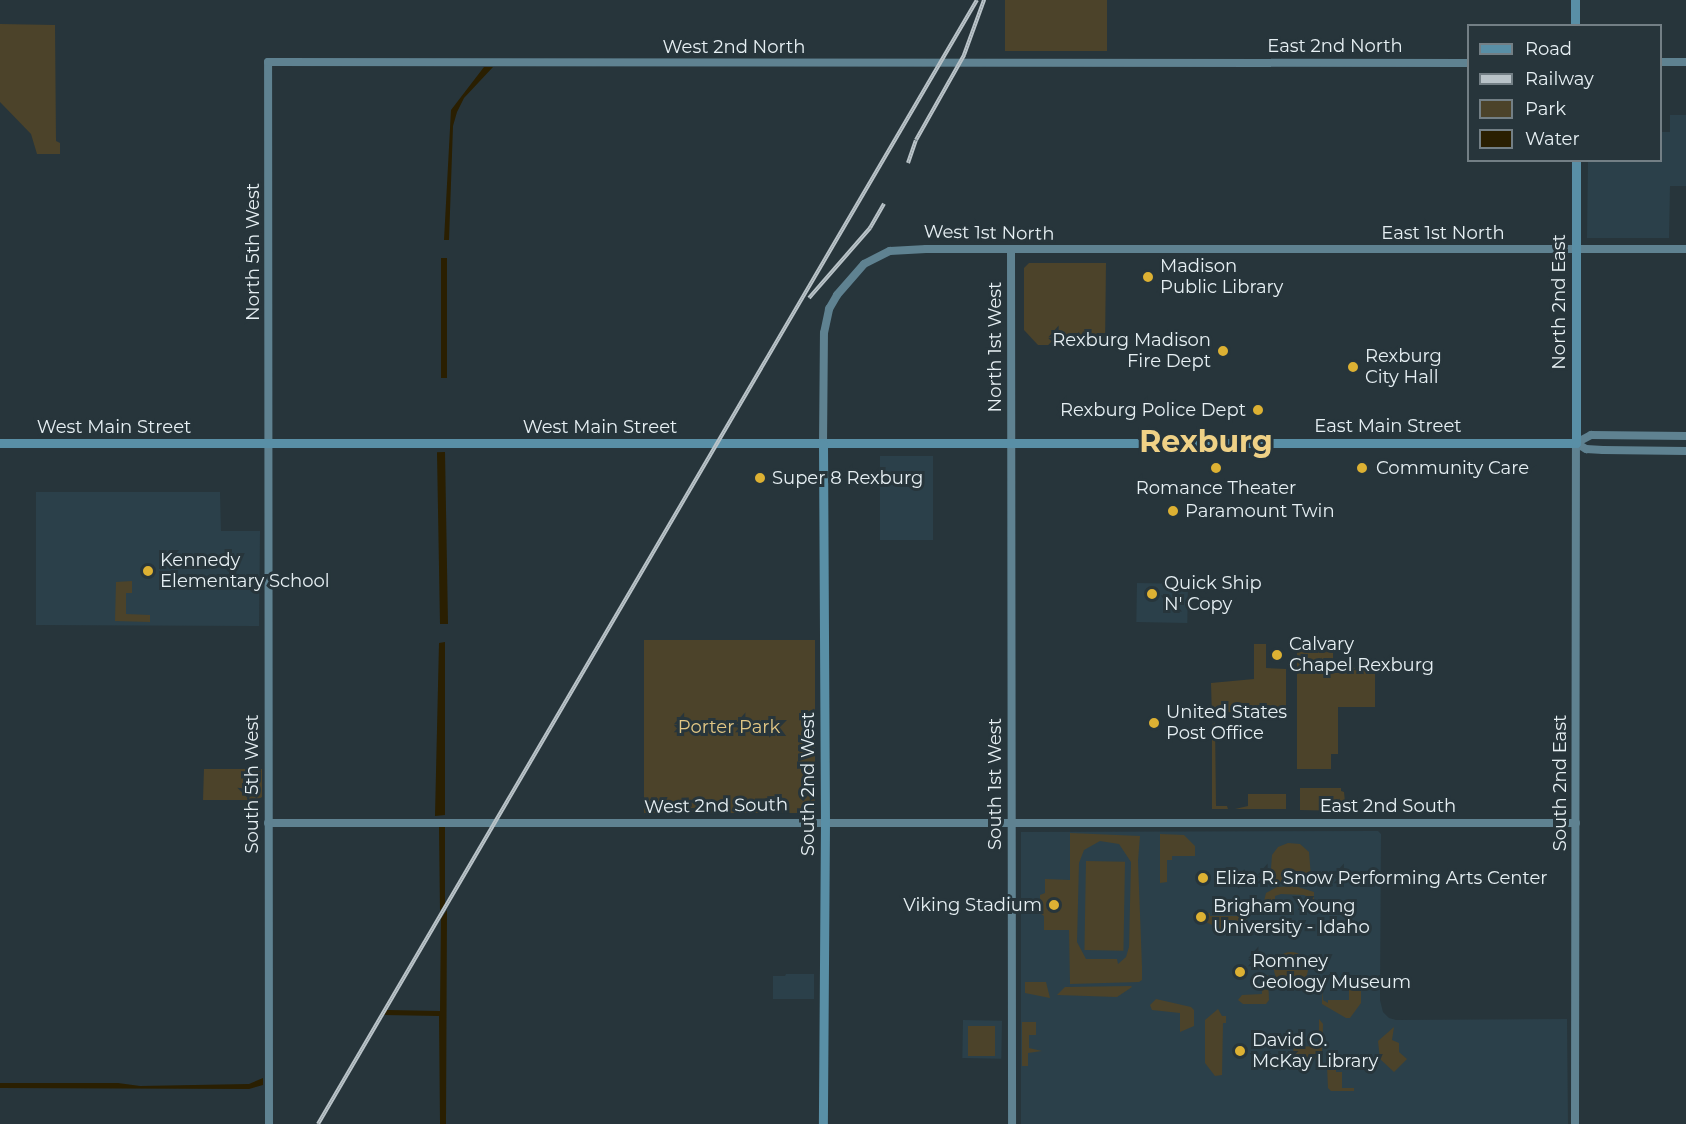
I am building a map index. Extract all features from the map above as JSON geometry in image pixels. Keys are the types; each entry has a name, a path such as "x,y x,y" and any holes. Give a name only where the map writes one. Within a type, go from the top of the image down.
{"main road":[{"path":"1575,0 1575,24"},
{"name":"North 2nd East","path":"1576,162 1576,443"},
{"name":"West Main Street","path":"0,443 1199,443"},
{"name":"East Main Street","path":"1199,443 1576,443"},
{"name":"South 2nd West","path":"823,444 825,821 823,1124"}],"street":[{"name":"West 2nd North","path":"268,62 1201,62"},
{"name":"North 5th West","path":"268,62 269,443"},
{"name":"East 2nd North","path":"1201,62 1467,63"},
{"path":"1662,62 1686,62"},
{"name":"West 1st North","path":"823,444 824,333 829,309 837,295 864,264 882,253 927,249 1200,251"},
{"name":"East 1st North","path":"1200,251 1686,249"},
{"name":"North 1st West","path":"1011,250 1012,443"},
{"name":"East Main Street","path":"1576,443 1591,435 1686,436"},
{"name":"South 5th West","path":"269,443 269,1124"},
{"name":"South 1st West","path":"1012,443 1012,1124"},
{"name":"East Main Street","path":"1576,443 1586,449 1686,451"},
{"name":"South 2nd East","path":"1575,1124 1576,443"},
{"name":"East 2nd South","path":"1199,821 1576,823"},
{"name":"West 2nd South","path":"268,823 1199,821"}],"shaded area":[{"path":"1670,115 1686,115 1686,186 1670,186 1669,238 1587,238 1588,162 1662,162 1662,132 1670,132"},
{"path":"880,456 933,456 933,540 880,540"},
{"name":"Kennedy Elementary School","path":"36,492 220,492 221,531 260,531 259,626 36,625"},
{"path":"1137,583 1188,584 1187,623 1136,622"},
{"name":"Brigham Young University - Idaho","path":"1378,831 1381,834 1380,1000 1383,1012 1389,1018 1396,1020 1567,1019 1568,1124 1021,1124 1021,832"},
{"path":"786,974 814,974 814,999 773,999 773,976 785,976"},
{"path":"963,1020 1002,1021 1001,1059 962,1058"}],"green space":[{"path":"1005,0 1107,0 1107,51 1005,51"},
{"path":"0,24 55,25 56,141 60,143 60,154 37,154 31,134 0,102"},
{"path":"1029,263 1106,263 1105,345 1038,345 1024,330 1024,268"},
{"path":"132,581 132,593 126,593 126,614 150,615 150,622 115,621 116,582"},
{"name":"Porter Park","path":"644,640 815,640 815,813 644,813"},
{"path":"1254,644 1266,644 1266,668 1286,669 1286,710 1254,710 1253,717 1247,717 1247,712 1217,712 1215,718 1212,718 1211,683 1254,679"},
{"path":"1297,647 1333,647 1333,673 1345,673 1346,668 1375,668 1375,707 1338,707 1338,754 1331,754 1331,769 1297,769"},
{"path":"1215,723 1216,806 1227,806 1228,809 1212,809 1212,725"},
{"path":"204,769 262,769 262,797 257,800 203,800"},
{"path":"1300,788 1341,788 1344,792 1346,811 1300,810"},
{"path":"1248,794 1286,794 1286,809 1235,809 1248,806"},
{"path":"1070,833 1140,836 1138,861 1142,980 1139,982 1070,984 1069,930 1044,930 1044,916 1040,913 1040,895 1045,893 1045,879 1070,880","holes":["1100,841 1119,844 1131,862 1129,947 1126,957 1118,964 1117,959 1086,959 1077,942 1079,863 1084,850"]},
{"path":"1160,834 1184,835 1195,846 1195,856 1172,856 1172,860 1167,860 1167,882 1160,883"},
{"path":"1288,843 1300,844 1309,852 1311,877 1297,883 1270,882 1272,855 1278,847"},
{"path":"1086,861 1125,862 1123,951 1084,950"},
{"path":"1295,886 1314,892 1314,902 1306,904 1304,895 1281,894 1275,896 1275,914 1267,914 1263,905 1266,893 1277,887"},
{"path":"1205,913 1210,913 1210,916 1241,916 1242,913 1247,913 1248,917 1237,931 1224,931 1206,922"},
{"path":"1291,952 1303,957 1308,969 1303,981 1291,986 1279,981 1274,969 1279,957"},
{"path":"1268,975 1269,1000 1266,1004 1243,1004 1238,1000 1242,995 1262,994 1262,977"},
{"path":"1025,982 1046,982 1050,998 1025,993"},
{"path":"1065,987 1132,987 1117,997 1057,995"},
{"path":"1349,989 1361,990 1361,1003 1350,1018 1322,1004 1322,990 1323,1000 1328,1003 1328,1000 1349,1000"},
{"path":"1156,999 1191,1007 1194,1010 1194,1026 1180,1032 1180,1013 1152,1010 1150,1005"},
{"path":"1218,1009 1222,1016 1226,1016 1226,1023 1223,1023 1222,1075 1215,1076 1205,1063 1205,1020"},
{"path":"1319,1019 1323,1024 1322,1054 1319,1058 1292,1058 1294,1047 1319,1046"},
{"path":"1022,1022 1036,1022 1036,1035 1029,1035 1029,1048 1042,1051 1028,1053 1028,1066 1022,1066"},
{"path":"968,1026 995,1026 995,1056 968,1056"},
{"path":"1394,1027 1392,1040 1399,1043 1399,1052 1407,1059 1394,1072 1380,1059 1378,1041"},
{"path":"1327,1066 1336,1066 1336,1072 1342,1072 1342,1088 1354,1088 1354,1091 1331,1091 1328,1088"}],"water":[{"path":"484,67 493,67 464,98 453,126 449,240 444,240 451,110"},
{"path":"441,258 447,258 447,378 441,378"},
{"path":"437,452 445,452 448,624 440,624"},
{"path":"445,642 445,815 435,816 439,643"},
{"path":"439,827 445,827 445,904 440,911"},
{"path":"447,910 446,1124 440,1124 439,1016 384,1015 387,1010 440,1011 441,919"},
{"path":"263,1078 263,1085 249,1089 0,1088 0,1083 118,1083 140,1086 249,1084"}],"railway":[{"path":"318,1124 977,0"},
{"path":"908,163 916,140 964,55 984,0"},
{"path":"809,298 870,228 884,204"}],"place":[{"name":"Madison Public Library","path":"1148,277"},
{"name":"Rexburg Madison Fire Dept","path":"1223,351"},
{"name":"Rexburg City Hall","path":"1353,367"},
{"name":"Rexburg Police Dept","path":"1258,410"},
{"name":"Romance Theater","path":"1216,468"},
{"name":"Community Care","path":"1362,468"},
{"name":"Super 8 Rexburg","path":"760,478"},
{"name":"Paramount Twin","path":"1173,511"},
{"name":"Kennedy Elementary School","path":"148,571"},
{"name":"Quick Ship N' Copy","path":"1152,594"},
{"name":"Calvary Chapel Rexburg","path":"1277,655"},
{"name":"United States Post Office","path":"1154,723"},
{"name":"Eliza R. Snow Performing Arts Center","path":"1203,878"},
{"name":"Viking Stadium","path":"1054,905"},
{"name":"Brigham Young University - Idaho","path":"1201,917"},
{"name":"Romney Geology Museum","path":"1240,972"},
{"name":"David O. McKay Library","path":"1240,1051"}],"district":[{"name":"Rexburg","path":"1206,442"}]}
